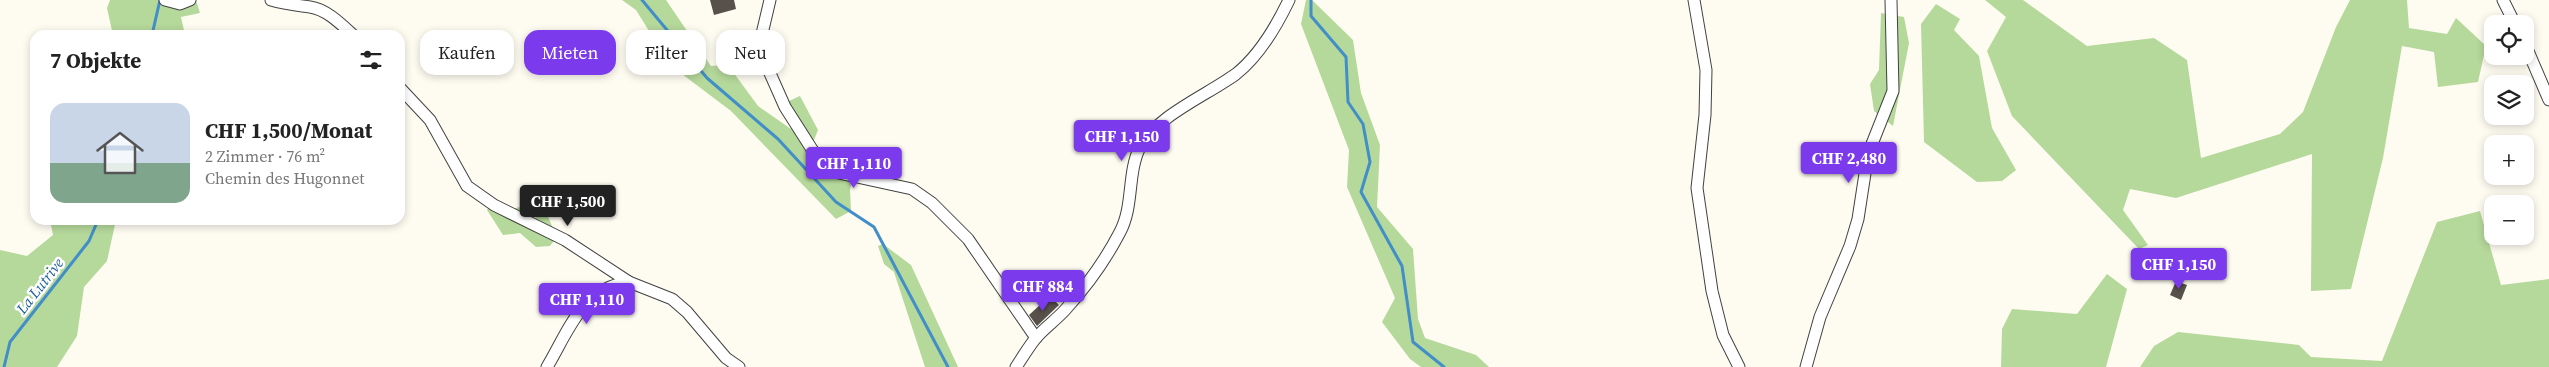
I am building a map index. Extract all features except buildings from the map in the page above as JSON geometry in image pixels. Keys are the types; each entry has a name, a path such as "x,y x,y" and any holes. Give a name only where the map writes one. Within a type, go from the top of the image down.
{"street":[{"path":"165,0 185,2"},
{"path":"271,0 290,6 312,7 335,19 347,30"},
{"path":"770,0 761,38 761,53 785,107 822,165 834,172 912,189 932,203 968,239 1036,338"},
{"path":"1016,367 1036,338 1065,310 1088,280 1121,230 1127,210 1131,177 1140,147 1159,125 1238,72 1263,44 1281,18 1289,0"},
{"path":"1694,0 1706,70 1705,114 1698,188 1712,291 1723,335 1739,367"},
{"path":"1806,367 1820,317 1850,246 1858,219 1868,154 1893,91 1891,0"},
{"path":"2503,0 2510,15"},
{"path":"2534,65 2549,100"},
{"path":"405,93 430,120 467,186 494,205 565,240 629,282 672,299 687,312 726,358 739,367"},
{"path":"547,367 585,303 600,290 629,282"}],"green space":[{"path":"110,0 196,0 200,13 181,17 184,30 112,30 107,8"},
{"path":"622,0 666,0 686,30 648,30 636,10"},
{"path":"1306,0 1312,0 1353,40 1361,93 1380,145 1377,207 1413,249 1418,319 1425,338 1476,355 1489,367 1421,367 1410,359 1382,322 1395,298 1347,187 1349,150 1301,24"},
{"path":"1985,0 2023,0 2087,46 2154,38 2187,60 2201,158 2280,134 2303,112 2336,27 2350,0 2407,0 2409,28 2447,34 2456,18 2484,44 2484,55 2478,82 2438,87 2434,52 2402,46 2383,158 2351,289 2311,291 2312,154 2176,198 2130,189 2123,210 2148,245 2139,249 2012,116 1987,51 2006,17"},
{"path":"1936,4 1960,19 1954,30 1979,56 1992,128 2016,170 2002,181 1977,182 1924,142 1921,24"},
{"path":"1881,13 1904,17 1909,43 1893,126 1874,111 1870,84 1879,70"},
{"path":"706,59 711,66 716,66 716,75 735,75 758,106 791,129 789,101 800,96 818,130 810,150 823,170 852,178 850,190 851,211 836,219 731,111 683,75 706,75"},
{"path":"494,201 509,210 523,206 535,218 545,210 552,226 560,233 550,246 536,247 520,233 503,235 487,210"},
{"path":"2480,211 2484,225 2484,245 2490,245 2501,285 2549,279 2549,367 2140,367 2154,346 2178,332 2299,345 2311,357 2382,361 2437,222"},
{"path":"51,225 115,225 107,261 84,287 77,336 57,367 0,367 0,250 27,256 53,235"},
{"path":"883,244 911,265 958,367 925,367 894,272 884,264 878,246"},
{"path":"2107,274 2127,289 2106,367 2001,367 2002,329 2012,309 2077,314"}],"waterway":[{"name":"La Lutrive","path":"153,30 160,0"},
{"path":"642,0 707,78 778,139 836,202 874,227 948,367"},
{"path":"1311,0 1311,16 1346,57 1348,102 1363,124 1370,162 1361,192 1402,266 1413,342 1444,367"},
{"name":"La Lutrive","path":"4,367 10,342 89,241 96,225"}]}
